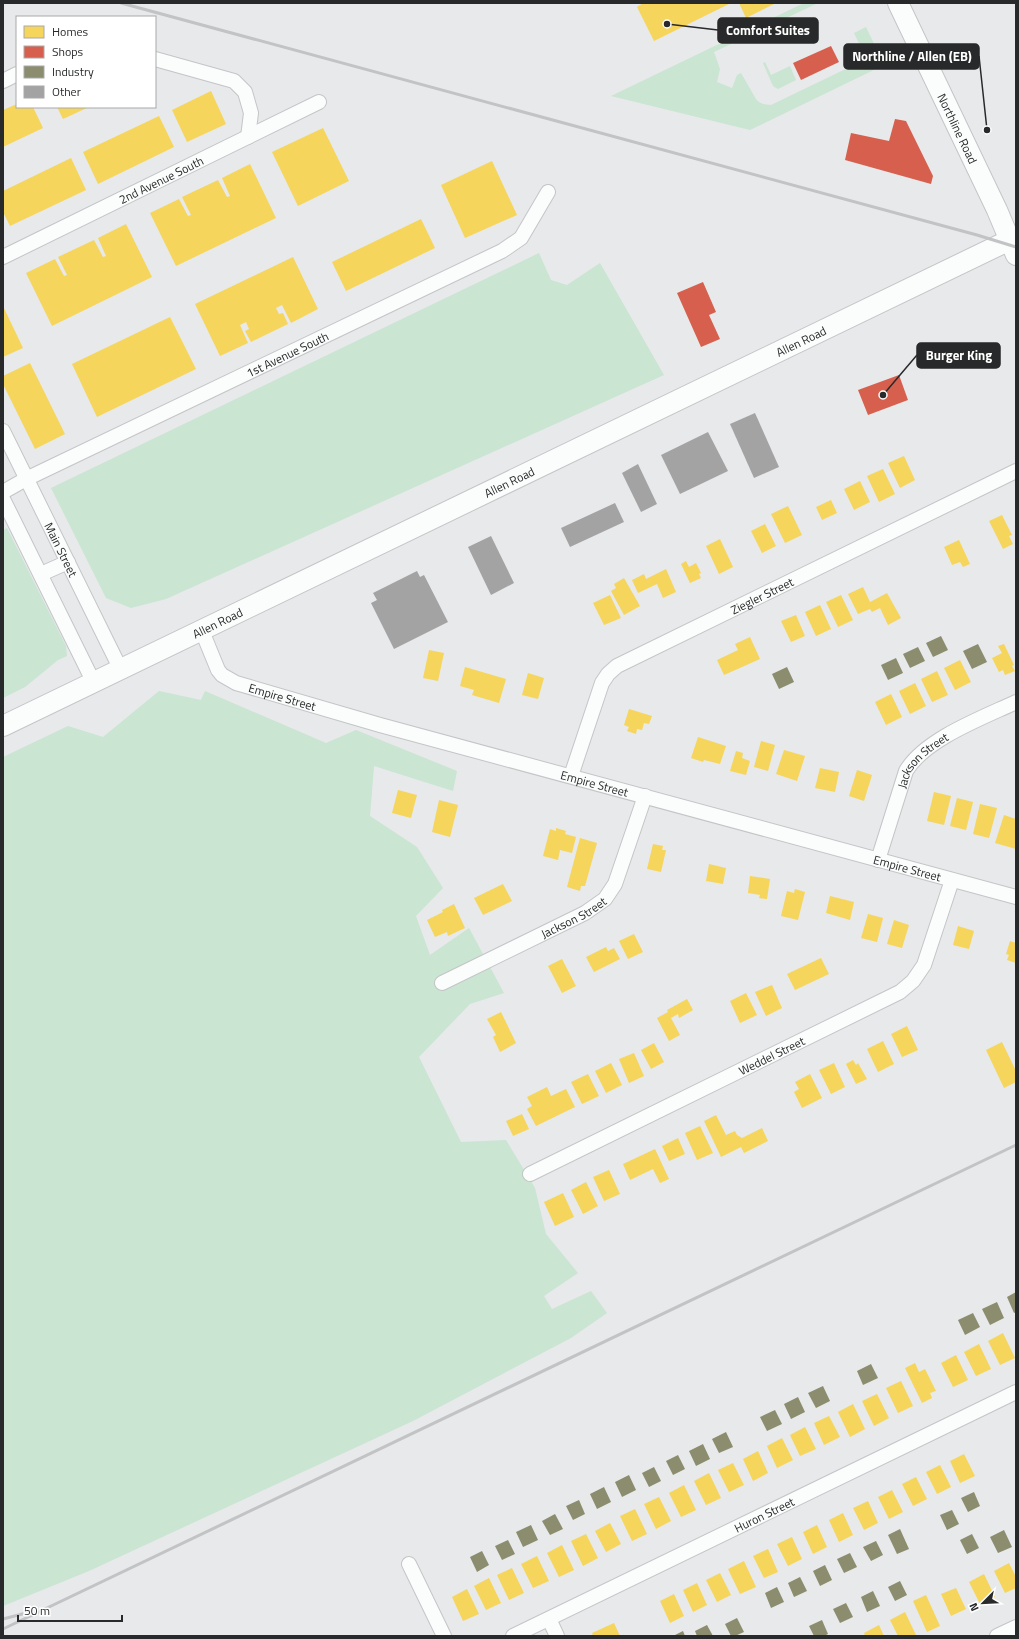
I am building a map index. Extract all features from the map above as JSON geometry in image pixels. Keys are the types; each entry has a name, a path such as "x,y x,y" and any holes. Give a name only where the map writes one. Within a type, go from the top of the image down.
{"main road":[{"name":"Northline Road","path":"898,3 1014,244"},
{"name":"Allen Road","path":"3,726 120,668 202,631 1014,244"}],"street":[{"path":"156,59 234,81 245,92 251,113 248,136"},
{"path":"3,81 16,74"},
{"name":"2nd Avenue South","path":"3,257 319,102"},
{"name":"1st Avenue South","path":"3,492 26,479 502,250 521,238 548,192"},
{"name":"Main Street","path":"3,431 120,668"},
{"name":"Ziegler Street","path":"571,776 602,683 617,666 1016,471"},
{"path":"3,499 93,681"},
{"path":"41,574 68,562"},
{"name":"Empire Street","path":"202,631 218,670 222,675 236,683 380,725 1016,897"},
{"name":"Jackson Street","path":"878,860 906,771 912,762 922,751 955,732 1016,702"},
{"name":"Jackson Street","path":"442,983 585,913 605,899 616,884 644,796"},
{"name":"Weddel Street","path":"530,1174 900,992 913,981 924,965 952,880"},
{"name":"Huron Street","path":"513,1636 1016,1392"},
{"path":"409,1564 444,1636"},
{"path":"549,1619 557,1636"},
{"path":"997,1636 1016,1627"}],"green space":[{"path":"804,3 818,3 714,52 720,69 717,82 732,88 737,75 741,73 756,99 763,104 771,105 854,65 860,57 861,50 854,33 866,27 884,65 750,130 611,96"},
{"path":"765,62 771,75 790,66 796,80 778,89 773,86 763,63"},
{"path":"539,253 551,280 567,285 600,263 664,375 166,599 131,608 106,598 51,488"},
{"path":"7,528 66,646 67,656 58,660 25,687 3,698 3,530"},
{"path":"159,691 201,700 205,691 326,743 356,730 457,771 453,791 374,766 370,816 417,847 443,888 416,916 430,955 469,928 504,993 470,1004 419,1057 461,1142 506,1140 535,1188 546,1234 578,1273 544,1296 552,1309 591,1291 607,1313 571,1338 413,1421 89,1571 3,1606 3,757 68,726 103,737"}],"building: Homes":[{"path":"643,3 731,3 654,41 637,7"},
{"path":"739,3 776,3 746,18"},
{"path":"211,91 226,124 187,142 172,110"},
{"path":"16,104 16,108 33,108 43,128 3,147 3,110"},
{"path":"58,108 87,108 63,119"},
{"path":"159,116 174,147 98,184 83,152"},
{"path":"323,128 349,181 298,206 272,152"},
{"path":"71,158 86,190 10,226 3,212 3,191"},
{"path":"492,161 517,215 465,238 441,185"},
{"path":"250,164 276,218 176,266 150,213 179,199 188,216 191,215 182,197 218,180 227,197 230,196 222,178"},
{"path":"421,219 435,248 346,291 332,262"},
{"path":"126,224 152,277 52,326 26,273 55,259 64,276 67,275 58,257 94,240 103,257 106,256 98,238"},
{"path":"293,257 318,309 291,323 282,305 276,308 279,314 283,313 288,324 251,342 245,331 249,329 246,322 240,325 248,343 220,356 195,304"},
{"path":"3,306 23,348 3,357"},
{"path":"170,317 196,369 97,417 72,364"},
{"path":"30,363 65,434 35,449 3,384 3,376"},
{"path":"904,456 915,480 900,488 888,463"},
{"path":"883,469 895,494 879,502 867,476"},
{"path":"860,481 870,502 854,510 844,489"},
{"path":"831,500 837,513 822,520 816,507"},
{"path":"788,506 802,535 785,543 771,514"},
{"path":"1002,515 1012,535 1009,536 1013,544 1003,549 989,521"},
{"path":"765,524 776,546 762,553 751,531"},
{"path":"720,539 733,567 719,574 706,546"},
{"path":"959,540 970,564 963,567 960,562 952,565 944,547"},
{"path":"686,561 689,567 696,563 701,573 699,574 701,578 690,583 681,564"},
{"path":"666,569 676,592 663,598 657,584 638,593 632,580 644,574 646,579"},
{"path":"624,578 640,606 624,615 611,591 616,588 614,584"},
{"path":"863,587 870,602 887,593 901,618 888,625 880,608 872,612 870,609 858,614 848,594"},
{"path":"610,595 621,618 604,625 593,603"},
{"path":"841,595 853,620 838,627 826,602"},
{"path":"820,605 831,629 816,636 805,612"},
{"path":"796,615 805,636 791,642 781,621"},
{"path":"750,637 760,659 724,675 717,660 738,650 735,644"},
{"path":"1004,644 1014,665 1012,666 1015,671 1005,675 1003,670 999,672 992,658 1002,653 998,646"},
{"path":"429,650 444,653 438,681 423,678"},
{"path":"960,660 971,682 955,690 944,668"},
{"path":"465,667 506,679 499,703 472,695 474,690 460,686"},
{"path":"937,671 948,695 932,702 921,679"},
{"path":"528,673 544,678 538,699 522,695"},
{"path":"915,683 926,706 910,714 899,691"},
{"path":"891,694 902,717 886,725 875,702"},
{"path":"629,709 652,716 649,724 644,723 642,730 637,729 636,734 627,731 629,727 624,725"},
{"path":"698,737 726,746 720,764 704,760 703,762 691,758"},
{"path":"761,741 775,745 768,771 754,767"},
{"path":"784,750 805,756 797,781 776,774"},
{"path":"736,751 743,753 742,758 750,761 746,775 730,771"},
{"path":"820,768 839,772 835,792 815,788"},
{"path":"857,770 872,775 864,801 849,796"},
{"path":"398,790 417,795 411,818 392,813"},
{"path":"934,792 951,796 944,825 927,821"},
{"path":"957,798 973,802 966,830 950,826"},
{"path":"439,800 458,805 450,837 432,832"},
{"path":"980,804 997,808 989,838 973,834"},
{"path":"1004,815 1016,819 1016,849 995,843"},
{"path":"556,828 566,831 565,834 576,837 572,853 560,850 558,860 543,856 550,829 556,831"},
{"path":"580,838 597,843 585,886 581,886 580,891 567,887"},
{"path":"653,844 663,846 662,850 666,850 661,872 647,869"},
{"path":"709,864 726,868 723,884 706,881"},
{"path":"750,876 770,879 767,899 759,898 760,895 748,893"},
{"path":"503,884 512,901 483,915 474,898"},
{"path":"795,889 805,892 798,920 781,916 787,891 794,893"},
{"path":"830,896 854,902 850,920 826,913"},
{"path":"454,904 465,928 448,936 447,932 435,937 427,920 443,912 442,910"},
{"path":"868,914 883,918 877,942 861,938"},
{"path":"894,920 909,925 902,948 887,944"},
{"path":"958,926 974,931 969,949 953,945"},
{"path":"634,934 643,952 628,959 619,941"},
{"path":"1010,941 1016,943 1016,963 1007,960 1009,955 1006,954"},
{"path":"606,947 608,951 614,948 620,959 594,972 586,957"},
{"path":"821,958 829,974 795,990 787,974"},
{"path":"562,959 576,986 562,993 548,966"},
{"path":"772,985 782,1008 766,1016 755,992"},
{"path":"746,993 757,1015 740,1023 730,1001"},
{"path":"687,999 693,1010 679,1018 678,1014 671,1018 680,1035 669,1041 657,1018 668,1012 667,1010"},
{"path":"501,1012 516,1043 500,1052 493,1037 496,1035 487,1019"},
{"path":"907,1026 918,1050 902,1057 891,1034"},
{"path":"883,1041 894,1064 878,1072 867,1049"},
{"path":"1002,1042 1016,1071 1016,1082 1004,1088 986,1050"},
{"path":"654,1043 664,1062 651,1069 641,1050"},
{"path":"634,1053 644,1076 629,1083 619,1059"},
{"path":"853,1060 856,1065 858,1063 867,1079 856,1084 846,1064"},
{"path":"611,1063 622,1085 606,1093 595,1071"},
{"path":"834,1063 845,1087 831,1094 819,1070"},
{"path":"588,1074 599,1096 582,1104 571,1082"},
{"path":"810,1074 822,1098 802,1108 794,1092 799,1089 795,1082"},
{"path":"547,1087 551,1096 566,1089 575,1107 536,1126 527,1109 532,1106 527,1097"},
{"path":"522,1114 529,1129 513,1136 506,1121"},
{"path":"716,1115 726,1135 735,1131 737,1135 742,1138 762,1128 768,1141 744,1153 741,1147 721,1157 704,1121"},
{"path":"700,1126 713,1153 697,1160 685,1133"},
{"path":"678,1138 685,1154 669,1161 662,1146"},
{"path":"655,1149 669,1179 660,1183 653,1169 630,1180 623,1164"},
{"path":"609,1170 620,1194 604,1201 593,1177"},
{"path":"586,1182 598,1206 583,1214 571,1190"},
{"path":"563,1193 574,1217 555,1226 544,1202"},
{"path":"1003,1333 1015,1358 1000,1365 988,1341"},
{"path":"979,1344 991,1369 976,1376 964,1352"},
{"path":"956,1355 968,1380 953,1387 941,1363"},
{"path":"915,1363 919,1372 925,1369 936,1391 930,1393 932,1398 922,1403 905,1368"},
{"path":"901,1381 913,1406 898,1413 886,1388"},
{"path":"877,1394 889,1418 874,1426 862,1401"},
{"path":"853,1404 865,1429 850,1437 838,1412"},
{"path":"829,1416 840,1437 824,1445 814,1423"},
{"path":"805,1427 816,1449 800,1456 790,1435"},
{"path":"782,1438 793,1460 777,1468 767,1446"},
{"path":"758,1451 768,1473 753,1481 743,1459"},
{"path":"964,1454 975,1476 960,1483 950,1461"},
{"path":"733,1463 744,1485 729,1492 718,1470"},
{"path":"940,1465 951,1487 937,1494 926,1472"},
{"path":"709,1473 721,1498 706,1505 694,1481"},
{"path":"916,1477 927,1499 913,1506 902,1484"},
{"path":"684,1485 696,1510 681,1517 669,1493"},
{"path":"892,1490 903,1512 889,1519 878,1497"},
{"path":"659,1497 671,1521 656,1529 644,1504"},
{"path":"868,1501 878,1523 864,1530 853,1508"},
{"path":"635,1509 647,1534 632,1541 620,1516"},
{"path":"843,1513 853,1535 839,1542 829,1520"},
{"path":"610,1523 621,1544 606,1552 595,1531"},
{"path":"817,1525 827,1547 813,1554 803,1532"},
{"path":"586,1534 598,1558 583,1566 571,1541"},
{"path":"792,1537 802,1559 788,1566 777,1544"},
{"path":"562,1545 574,1570 559,1577 547,1553"},
{"path":"768,1549 778,1572 764,1578 753,1556"},
{"path":"537,1556 549,1581 533,1588 521,1564"},
{"path":"744,1561 756,1587 740,1594 728,1569"},
{"path":"1009,1563 1016,1577 1016,1588 1005,1593 994,1571"},
{"path":"512,1568 524,1593 509,1600 497,1575"},
{"path":"720,1573 731,1595 717,1602 706,1580"},
{"path":"984,1574 995,1597 980,1604 969,1582"},
{"path":"489,1578 501,1603 486,1610 474,1586"},
{"path":"697,1583 707,1605 693,1612 683,1590"},
{"path":"956,1588 966,1609 951,1616 941,1594"},
{"path":"467,1589 479,1614 463,1621 452,1597"},
{"path":"674,1594 684,1616 670,1623 660,1601"},
{"path":"926,1595 940,1626 927,1632 913,1601"},
{"path":"905,1612 916,1635 914,1636 898,1636 890,1620"},
{"path":"614,1623 620,1636 593,1636 592,1633"},
{"path":"879,1625 884,1636 865,1636 864,1633"}],"building: Shops":[{"path":"831,46 839,62 801,80 793,63"},
{"path":"895,119 906,121 933,176 931,184 845,160 851,133 889,141"},
{"path":"703,282 716,312 709,315 720,339 701,347 677,293"},
{"path":"899,375 908,400 868,415 858,390"}],"building: Industry":[{"path":"941,636 948,650 933,657 926,643"},
{"path":"978,644 987,662 972,669 963,651"},
{"path":"918,647 925,661 910,668 903,654"},
{"path":"896,658 903,673 888,680 881,665"},
{"path":"787,667 794,682 779,689 772,674"},
{"path":"1016,1292 1016,1312 1014,1313 1007,1297"},
{"path":"997,1302 1004,1318 990,1325 982,1309"},
{"path":"973,1313 980,1327 965,1335 958,1320"},
{"path":"871,1364 878,1378 863,1385 857,1371"},
{"path":"823,1386 830,1401 816,1408 808,1393"},
{"path":"798,1397 805,1412 791,1419 784,1404"},
{"path":"775,1410 782,1424 767,1431 760,1417"},
{"path":"726,1432 733,1447 719,1453 712,1439"},
{"path":"703,1444 710,1459 696,1466 689,1451"},
{"path":"678,1455 685,1469 673,1475 666,1461"},
{"path":"654,1467 661,1481 649,1487 642,1473"},
{"path":"629,1475 636,1490 622,1497 615,1482"},
{"path":"604,1487 611,1502 597,1509 590,1494"},
{"path":"974,1492 980,1506 968,1512 961,1498"},
{"path":"579,1500 585,1514 573,1520 566,1506"},
{"path":"952,1510 959,1524 947,1530 940,1515"},
{"path":"555,1514 563,1529 550,1535 542,1521"},
{"path":"531,1525 538,1540 523,1547 516,1532"},
{"path":"900,1529 909,1549 897,1554 888,1535"},
{"path":"1004,1530 1012,1547 998,1553 990,1537"},
{"path":"972,1534 979,1548 967,1554 960,1540"},
{"path":"508,1540 515,1554 502,1560 495,1546"},
{"path":"876,1541 883,1555 871,1561 863,1547"},
{"path":"482,1551 489,1565 477,1572 470,1557"},
{"path":"850,1553 857,1567 844,1573 837,1559"},
{"path":"825,1565 832,1580 820,1586 813,1571"},
{"path":"800,1577 807,1591 794,1597 788,1583"},
{"path":"900,1581 907,1595 895,1601 888,1587"},
{"path":"777,1587 784,1602 771,1608 765,1593"},
{"path":"873,1591 880,1606 867,1612 861,1597"},
{"path":"846,1603 853,1617 840,1623 833,1609"},
{"path":"737,1618 744,1632 731,1636 725,1624"},
{"path":"822,1620 828,1634 824,1636 814,1636 809,1626"},
{"path":"707,1625 713,1636 697,1636 695,1631"},
{"path":"683,1631 685,1636 673,1636"}],"building: Other":[{"path":"755,413 779,467 754,478 730,424"},
{"path":"708,432 728,471 680,494 661,455"},
{"path":"638,464 657,504 641,512 622,473"},
{"path":"615,503 624,522 570,547 561,528"},
{"path":"491,536 514,583 491,595 468,547"},
{"path":"417,571 420,577 424,575 448,622 394,649 371,603 377,600 373,593"}],"railway":[{"path":"121,3 977,235 1016,247"},
{"path":"3,1629 1016,1145"},
{"path":"3,1619 30,1612"}],"place":[{"name":"Comfort Suites","path":"667,24"},
{"name":"Northline / Allen (EB)","path":"987,130"},
{"name":"Burger King","path":"883,395"}]}
